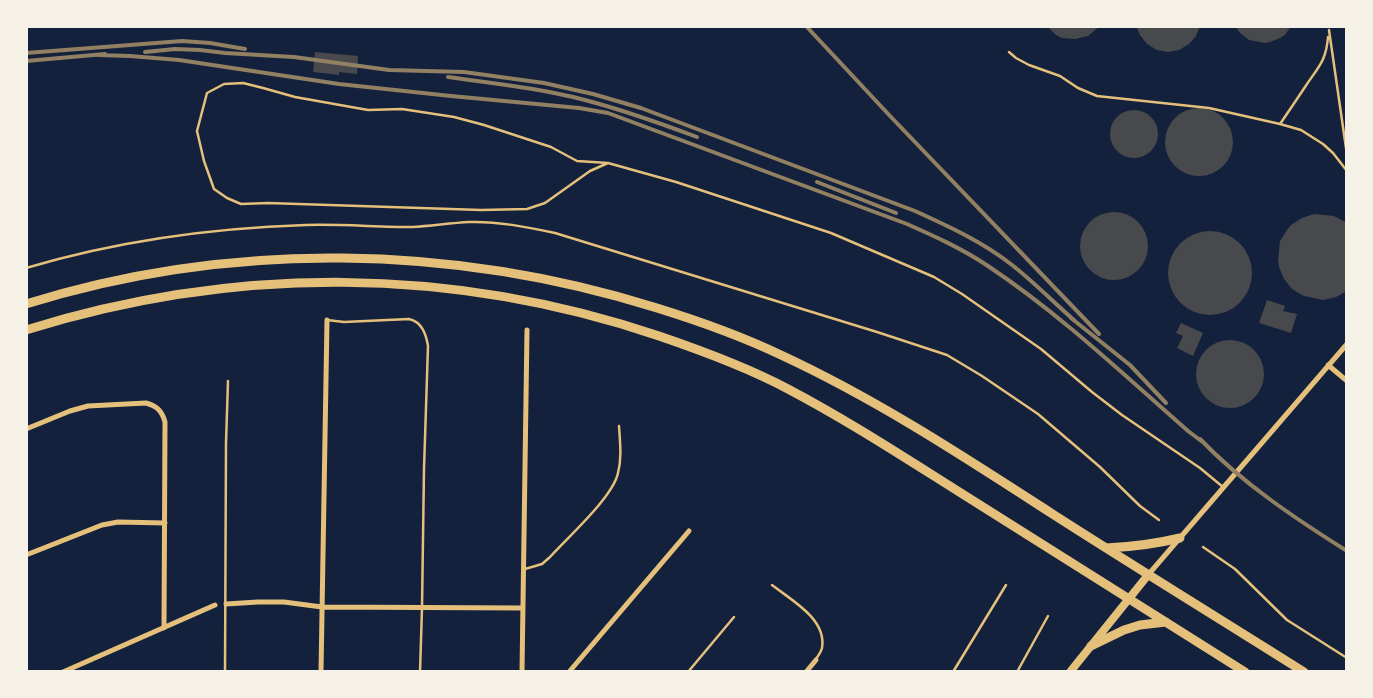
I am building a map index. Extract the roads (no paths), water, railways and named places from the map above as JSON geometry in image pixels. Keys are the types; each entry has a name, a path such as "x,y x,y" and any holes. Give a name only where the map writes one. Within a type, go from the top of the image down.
{"highway":[{"path":"26,304 90,286 146,274 204,265 305,258 364,258 469,266 531,276 630,300 678,314 777,353 815,371 893,414 954,450 1105,548 1304,672"},
{"path":"26,330 110,307 169,296 288,283 336,282 427,286 484,293 584,313 633,327 693,348 787,388 859,430 1130,598 1245,672"},
{"path":"1105,548 1159,544 1180,538"},
{"path":"1091,646 1124,630 1166,622"}],"main road":[{"path":"1070,672 1148,575"}],"street":[{"path":"321,672 327,320"},
{"path":"522,672 527,330"},
{"path":"1148,575 1347,344"},
{"path":"1328,365 1347,381"},
{"path":"26,429 70,411 88,406 146,403 159,409 163,414 165,422 164,628"},
{"path":"26,555 102,525 118,522 165,523"},
{"path":"569,672 689,531"},
{"path":"226,604 284,602 322,607 523,608"},
{"path":"63,672 215,605"},
{"path":"806,672 816,660"}],"lane":[{"path":"1280,124 1321,66 1327,48 1328,28"},
{"path":"1328,28 1347,155"},
{"path":"1009,52 1029,65 1060,76 1078,88 1096,96 1209,108 1301,130 1324,144 1347,170"},
{"path":"608,163 590,171 545,203 527,209 481,210 268,203 240,204 214,189 196,131 207,92 224,84 242,84 295,97 368,110 402,109 484,125 551,147 577,161 608,163 676,182 831,233 934,277 962,294 1041,350 1122,415 1200,468 1223,487"},
{"path":"327,320 344,322 415,320 424,330 427,339 420,672"},
{"path":"225,672 228,381"},
{"path":"523,570 542,564 550,557 600,504 609,491 618,475 620,460 619,426"},
{"path":"772,585 812,617 821,635 822,650 816,660"},
{"path":"954,672 1006,585"},
{"path":"1018,672 1048,616"},
{"path":"688,672 734,617"}],"railway":[{"path":"806,26 1099,334"},
{"path":"26,53 182,41 210,43 245,49"},
{"path":"145,52 175,49 200,50 294,57 389,70 464,72 544,83 593,94 641,108 915,211 965,235 1001,257 1028,278 1075,321"},
{"path":"26,61 105,54"},
{"path":"98,55 179,60 339,84 579,108 608,113 907,224 969,254 1015,285 1066,324 1204,443"},
{"path":"448,77 527,88 573,97 636,115 697,137"},
{"path":"817,182 896,213"},
{"path":"1071,318 1130,365 1166,403"},
{"path":"1200,439 1252,485 1289,513 1347,551"}]}
